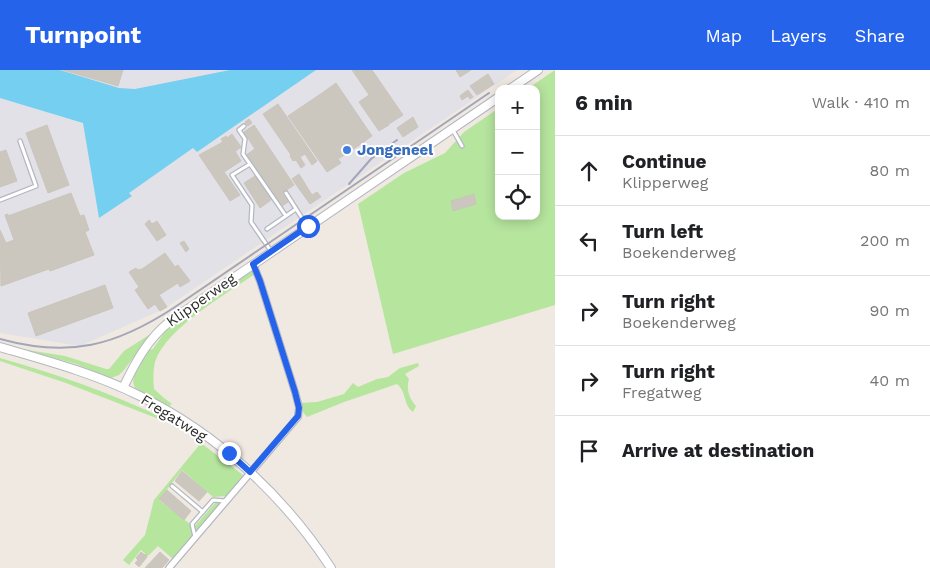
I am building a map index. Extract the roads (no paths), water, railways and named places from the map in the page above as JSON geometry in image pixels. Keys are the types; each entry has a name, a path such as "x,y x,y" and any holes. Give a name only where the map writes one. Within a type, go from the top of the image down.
{"street":[{"path":"516,85 538,70"},
{"name":"Klipperweg","path":"122,388 134,365 158,331 181,313 495,100"},
{"path":"169,568 294,422 300,410 253,264"},
{"name":"Fregatweg","path":"0,347 63,365 122,388 175,415 229,453 250,472 294,517 312,539 331,568"}],"lane":[{"path":"244,126 239,130 245,139 243,154 286,216"},
{"path":"454,132 462,146"},
{"path":"0,200 36,186 20,141"},
{"path":"250,164 232,175 252,205 251,222 271,251"},
{"path":"286,193 308,226"},
{"path":"267,229 296,209"},
{"path":"172,486 203,512"},
{"path":"195,537 192,524 213,500 226,500"}],"water":[{"path":"0,70 60,70 119,88 135,89 230,70 316,70 197,152 193,148 129,193 132,196 99,218 83,123 0,98"}],"railway":[{"path":"0,339 48,348 70,348 91,345 132,331 175,307 489,93"},
{"path":"349,184 371,159 397,140"}],"place":[{"name":"Jongeneel","path":"347,150"}]}
